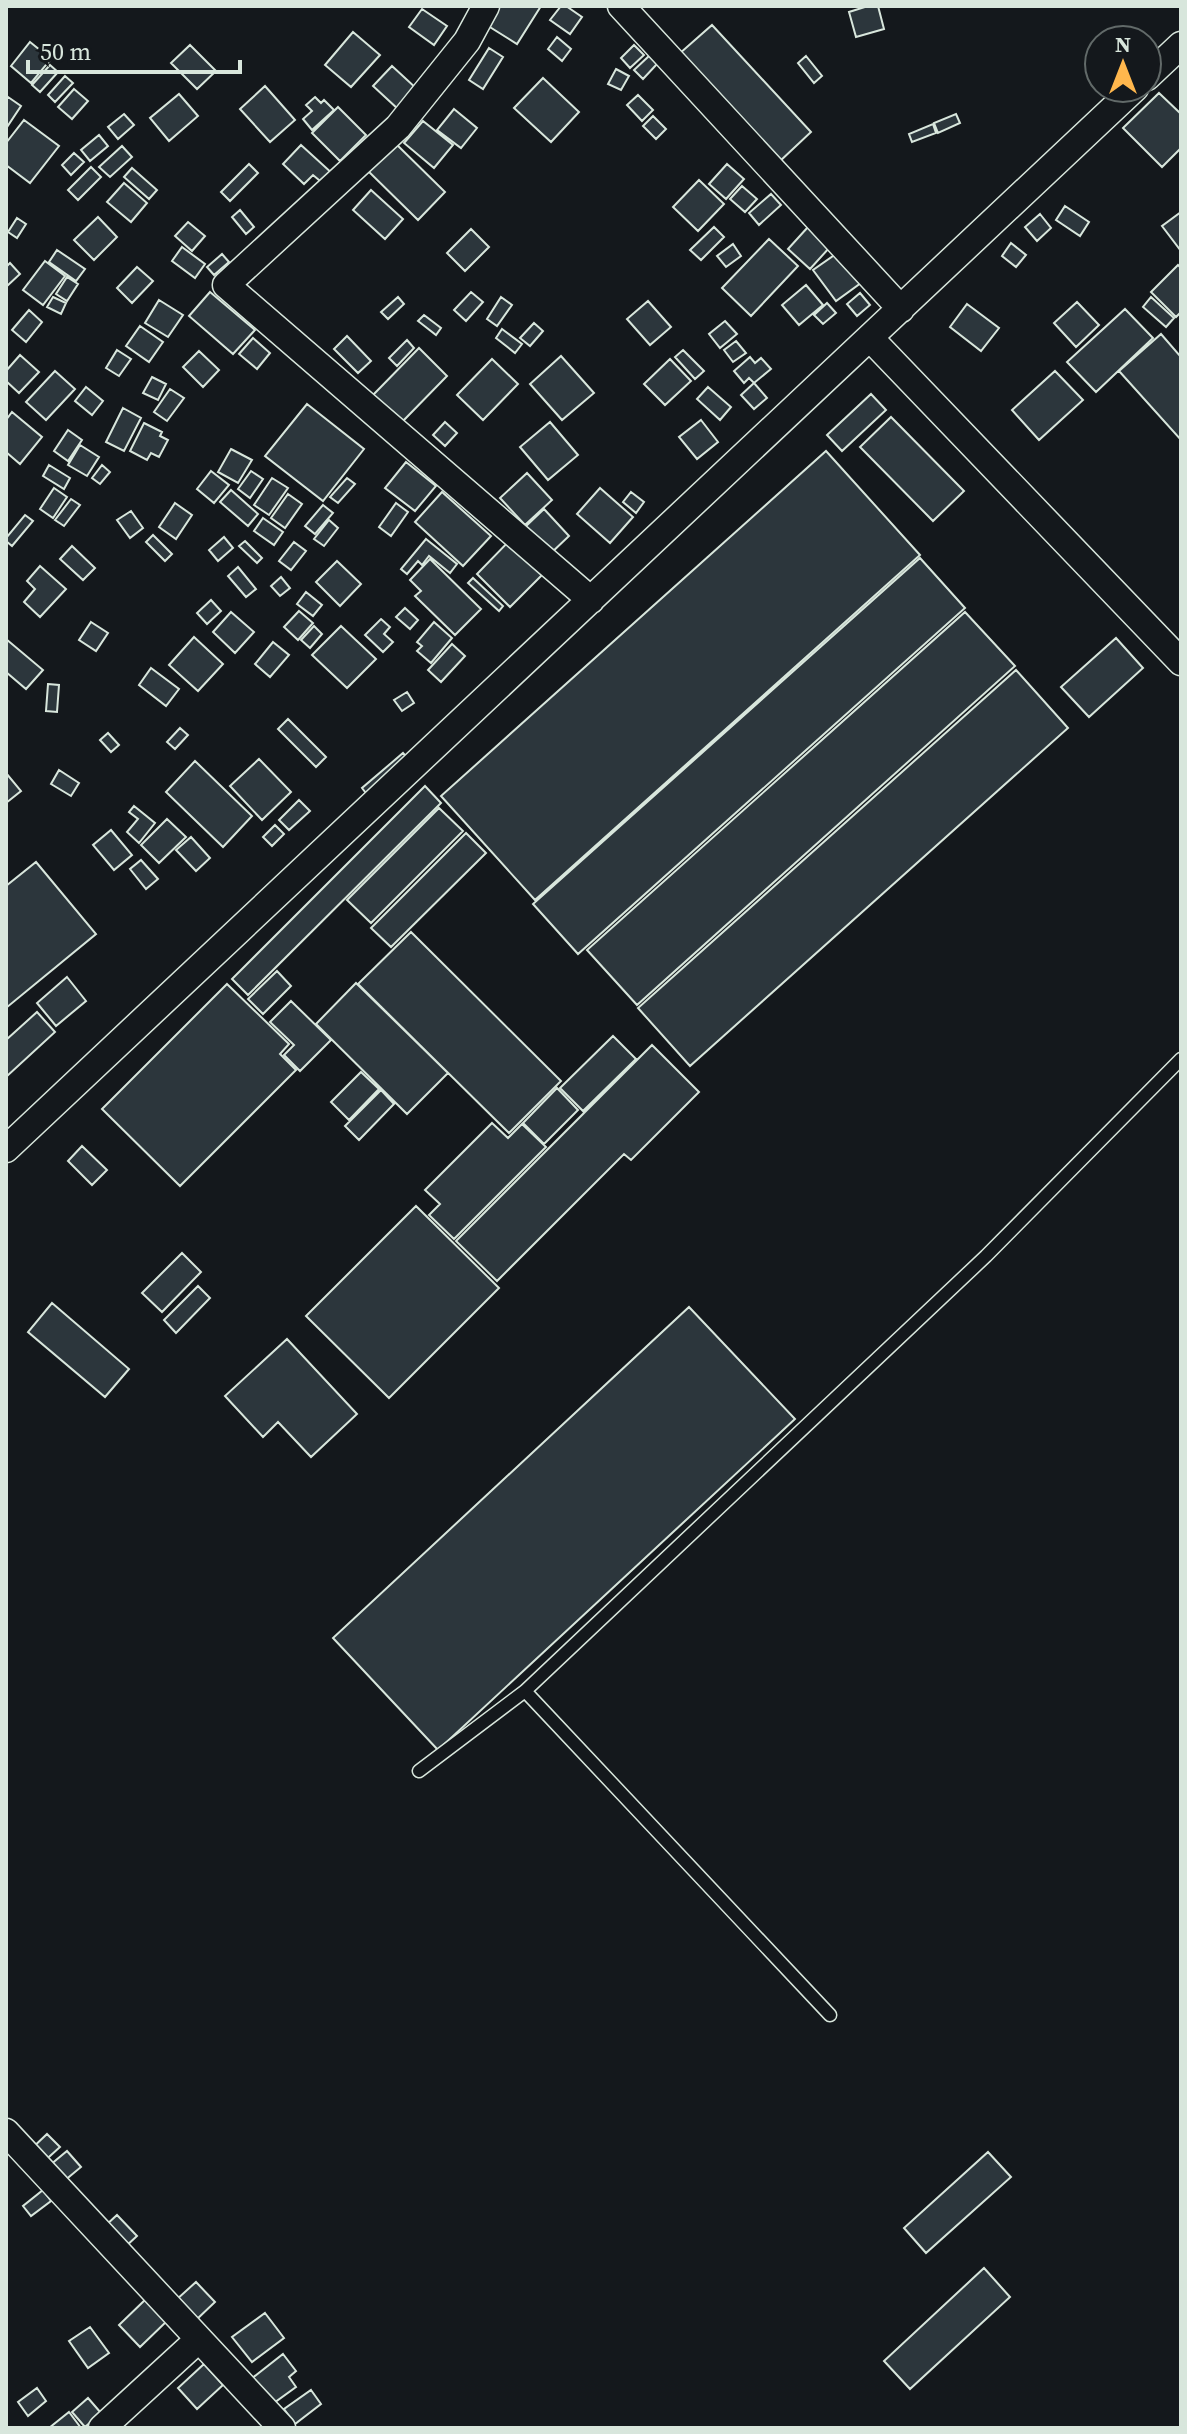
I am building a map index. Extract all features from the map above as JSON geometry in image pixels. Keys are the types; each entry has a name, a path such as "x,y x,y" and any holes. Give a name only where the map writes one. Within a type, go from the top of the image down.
{"street":[{"path":"486,6 467,41 398,127 226,285 591,600"},
{"path":"621,6 901,309"},
{"path":"1163,62 1181,45"},
{"path":"6,1149 1118,104"},
{"path":"870,338 1181,662"},
{"path":"6,2132 282,2428"},
{"path":"102,2428 199,2339"}],"lane":[{"path":"419,1771 525,1691 986,1256 1181,1059"},
{"path":"525,1691 830,2015"}],"building":[{"path":"497,6 541,6 517,44 485,24"},
{"path":"561,6 582,17 570,34 550,20"},
{"path":"878,6 884,29 856,37 849,12"},
{"path":"422,9 447,26 434,45 409,27"},
{"path":"712,25 811,132 779,162 679,54"},
{"path":"353,32 380,55 351,87 325,65"},
{"path":"557,37 571,49 562,61 548,49"},
{"path":"30,42 51,59 31,83 11,66"},
{"path":"190,45 216,71 197,89 171,63"},
{"path":"634,45 644,55 630,68 621,58"},
{"path":"489,48 503,57 483,89 469,80"},
{"path":"649,56 657,64 643,79 634,70"},
{"path":"806,56 822,76 814,83 798,63"},
{"path":"50,65 58,72 40,92 32,85"},
{"path":"392,66 417,89 398,109 373,86"},
{"path":"616,69 629,76 621,90 608,84"},
{"path":"65,76 73,83 55,102 48,95"},
{"path":"543,78 579,112 551,142 514,108"},
{"path":"265,86 295,120 270,142 240,109"},
{"path":"74,89 88,101 72,119 58,107"},
{"path":"179,94 198,116 169,141 150,118"},
{"path":"638,95 653,110 642,121 627,105"},
{"path":"8,97 21,106 7,127 6,100"},
{"path":"315,97 321,103 324,100 334,110 312,130 303,119 312,111 306,105"},
{"path":"1163,97 1181,114 1181,148 1162,167 1123,128 1148,104 1163,104"},
{"path":"338,107 366,135 340,161 312,133"},
{"path":"454,109 477,128 461,148 437,130"},
{"path":"124,114 134,125 118,139 108,127"},
{"path":"956,114 960,123 938,133 934,123"},
{"path":"653,116 666,129 656,139 643,126"},
{"path":"24,120 59,146 30,183 6,165 6,143"},
{"path":"423,121 453,145 434,168 404,143"},
{"path":"933,124 936,133 912,142 909,134"},
{"path":"99,135 108,146 90,161 81,150"},
{"path":"391,139 445,192 418,220 364,167"},
{"path":"301,145 334,175 325,185 313,175 304,184 283,164"},
{"path":"122,146 132,157 110,177 99,167"},
{"path":"74,153 84,162 71,175 62,165"},
{"path":"249,164 258,173 230,201 221,192"},
{"path":"727,164 744,179 726,199 709,184"},
{"path":"91,167 101,177 78,200 68,190"},
{"path":"132,168 157,190 149,199 124,177"},
{"path":"699,180 724,204 698,231 673,207"},
{"path":"124,183 147,203 131,222 107,202"},
{"path":"742,186 757,199 745,212 730,199"},
{"path":"371,190 403,219 385,239 353,210"},
{"path":"771,194 781,205 759,225 749,213"},
{"path":"1065,206 1089,222 1080,236 1056,220"},
{"path":"240,210 254,227 246,234 232,217"},
{"path":"1181,212 1181,251 1162,226"},
{"path":"1040,214 1051,228 1037,241 1025,227"},
{"path":"98,217 117,237 94,260 74,240"},
{"path":"17,218 26,224 17,238 8,232"},
{"path":"188,222 205,236 192,251 175,236"},
{"path":"714,227 724,237 701,260 690,250"},
{"path":"808,227 830,247 810,269 788,249"},
{"path":"471,229 489,247 465,271 447,253"},
{"path":"769,239 798,266 751,316 722,288"},
{"path":"1011,243 1026,255 1016,267 1002,256"},
{"path":"733,244 741,256 726,267 717,256"},
{"path":"182,247 205,264 195,278 172,261"},
{"path":"843,249 865,280 836,301 813,270"},
{"path":"57,250 85,269 76,281 49,262"},
{"path":"222,254 229,262 214,275 207,267"},
{"path":"45,261 65,276 43,305 23,290"},
{"path":"10,263 20,274 7,286 6,267"},
{"path":"1178,265 1181,268 1181,312 1176,317 1151,292"},
{"path":"137,267 153,281 132,303 117,288"},
{"path":"67,277 78,284 67,301 56,294"},
{"path":"806,285 823,305 799,325 782,305"},
{"path":"210,292 255,330 233,354 189,316"},
{"path":"471,292 483,302 466,321 454,310"},
{"path":"860,293 870,305 857,316 847,304"},
{"path":"53,297 66,303 61,314 47,307"},
{"path":"398,297 404,304 388,319 381,312"},
{"path":"501,297 512,305 497,326 487,319"},
{"path":"1151,297 1174,318 1166,327 1143,307"},
{"path":"159,300 183,315 168,337 145,323"},
{"path":"648,301 671,327 650,345 627,319"},
{"path":"1077,302 1099,325 1076,347 1054,323"},
{"path":"827,303 836,313 823,324 814,315"},
{"path":"967,304 999,328 981,351 950,327"},
{"path":"1125,309 1153,338 1096,392 1067,362"},
{"path":"29,310 42,322 26,342 12,330"},
{"path":"424,315 441,328 436,335 418,321"},
{"path":"725,321 737,334 720,348 709,334"},
{"path":"534,323 543,331 530,346 520,338"},
{"path":"140,326 163,342 149,362 126,346"},
{"path":"502,329 522,344 515,353 496,338"},
{"path":"1161,334 1181,357 1181,440 1119,371"},
{"path":"347,336 371,361 358,373 334,349"},
{"path":"253,338 270,353 257,369 239,354"},
{"path":"407,340 414,348 397,366 389,358"},
{"path":"736,341 746,353 733,362 724,350"},
{"path":"419,348 447,376 402,422 373,395"},
{"path":"117,350 131,359 119,376 106,368"},
{"path":"683,350 704,371 695,379 675,357"},
{"path":"199,351 219,370 203,387 183,367"},
{"path":"20,355 39,372 19,393 6,381 6,371"},
{"path":"561,356 594,393 562,420 530,384"},
{"path":"750,357 755,363 761,358 771,369 754,383 749,378 744,383 734,371"},
{"path":"492,359 518,384 483,420 457,395"},
{"path":"670,359 691,381 665,405 644,384"},
{"path":"55,371 75,389 46,420 26,402"},
{"path":"1055,371 1083,400 1039,440 1012,410"},
{"path":"152,377 166,384 158,400 143,393"},
{"path":"754,383 767,398 754,409 741,395"},
{"path":"86,387 103,401 92,415 75,401"},
{"path":"708,387 731,407 720,420 697,399"},
{"path":"170,389 184,398 167,421 154,412"},
{"path":"871,394 886,410 842,451 827,435"},
{"path":"307,404 364,449 323,501 265,456"},
{"path":"123,408 141,418 124,451 106,442"},
{"path":"12,412 42,437 20,464 6,452 6,420"},
{"path":"891,417 964,491 933,521 860,447"},
{"path":"701,420 718,442 697,459 679,437"},
{"path":"445,422 457,433 445,446 433,435"},
{"path":"550,422 578,455 548,480 520,447"},
{"path":"144,423 162,432 160,436 168,440 159,457 151,453 147,460 130,451"},
{"path":"68,430 82,440 68,461 54,451"},
{"path":"80,445 99,457 87,476 68,465"},
{"path":"231,449 252,460 238,483 218,472"},
{"path":"826,451 920,555 535,900 441,796"},
{"path":"406,462 436,486 415,511 385,488"},
{"path":"49,465 70,478 64,489 43,476"},
{"path":"102,465 110,472 100,484 92,478"},
{"path":"211,471 229,485 214,503 197,489"},
{"path":"251,471 263,479 250,498 238,489"},
{"path":"527,473 552,500 525,525 500,498"},
{"path":"272,478 288,488 269,515 254,505"},
{"path":"347,478 355,484 338,503 330,497"},
{"path":"54,488 67,497 53,518 40,509"},
{"path":"600,488 633,517 610,543 577,514"},
{"path":"231,490 258,514 248,526 220,502"},
{"path":"442,492 491,536 463,566 415,522"},
{"path":"631,492 644,502 636,513 623,502"},
{"path":"288,494 302,504 285,528 271,518"},
{"path":"71,499 80,505 64,526 55,520"},
{"path":"175,503 192,515 176,539 159,527"},
{"path":"396,503 408,512 391,536 379,527"},
{"path":"323,505 333,513 315,534 305,526"},
{"path":"544,509 569,536 549,555 524,528"},
{"path":"131,511 143,528 130,538 117,520"},
{"path":"25,515 33,521 12,546 6,538"},
{"path":"263,518 283,532 274,545 254,531"},
{"path":"329,520 338,528 324,546 314,539"},
{"path":"153,535 172,554 165,561 146,542"},
{"path":"514,536 548,569 510,607 477,574"},
{"path":"224,537 233,548 218,561 209,550"},
{"path":"426,539 457,564 450,573 429,556 422,565 418,561 407,574 401,569"},
{"path":"245,541 262,558 257,563 239,546"},
{"path":"294,542 306,551 291,570 279,561"},
{"path":"72,546 95,568 83,580 60,559"},
{"path":"920,558 965,608 578,954 533,904"},
{"path":"430,559 481,609 455,635 415,596 421,591 410,580"},
{"path":"337,561 361,584 340,606 316,582"},
{"path":"40,566 66,589 40,617 24,602 35,589 27,581"},
{"path":"238,567 256,589 246,597 228,576"},
{"path":"281,577 290,588 280,596 271,586"},
{"path":"473,578 503,606 499,611 468,583"},
{"path":"306,592 322,605 313,616 297,604"},
{"path":"211,600 221,611 207,624 197,613"},
{"path":"405,608 418,620 410,629 396,617"},
{"path":"299,611 313,623 298,640 284,627"},
{"path":"231,612 254,632 235,653 213,632"},
{"path":"965,612 1015,666 637,1005 587,950"},
{"path":"381,619 390,627 384,634 393,642 383,652 365,635"},
{"path":"91,622 108,633 96,651 79,640"},
{"path":"434,622 452,638 431,663 417,651 422,646 417,642"},
{"path":"314,626 322,634 310,648 301,640"},
{"path":"341,626 376,659 347,688 312,655"},
{"path":"194,637 223,664 198,691 169,665"},
{"path":"1116,638 1143,668 1089,717 1061,687"},
{"path":"6,639 43,670 26,689 6,672"},
{"path":"273,642 289,655 270,677 255,664"},
{"path":"452,644 465,656 441,682 428,670"},
{"path":"151,668 179,689 166,706 139,685"},
{"path":"1016,670 1068,728 690,1066 638,1008"},
{"path":"48,684 59,685 57,712 46,711"},
{"path":"407,692 414,703 402,711 394,700"},
{"path":"288,719 326,757 316,767 278,729"},
{"path":"180,728 188,735 175,749 167,742"},
{"path":"108,733 119,745 111,752 100,740"},
{"path":"403,753 411,762 369,797 362,788"},
{"path":"259,759 291,792 262,820 230,786"},
{"path":"195,761 252,816 223,847 166,792"},
{"path":"59,770 79,783 71,796 51,784"},
{"path":"6,773 21,791 6,803"},
{"path":"425,786 441,803 248,995 232,979"},
{"path":"299,800 310,811 289,830 279,820"},
{"path":"134,806 155,823 139,843 127,832 138,819 129,812"},
{"path":"439,808 463,831 371,923 347,900"},
{"path":"167,819 186,837 159,863 141,845"},
{"path":"275,825 284,834 272,846 263,837"},
{"path":"111,830 132,855 114,870 93,845"},
{"path":"466,833 486,853 391,947 371,928"},
{"path":"191,837 210,858 196,871 176,850"},
{"path":"141,860 158,879 146,889 130,869"},
{"path":"36,862 96,934 6,1008 6,886"},
{"path":"411,932 561,1081 509,1133 358,984"},
{"path":"277,971 291,986 263,1014 248,999"},
{"path":"67,977 86,1001 56,1026 37,1003"},
{"path":"356,983 448,1073 407,1114 316,1024"},
{"path":"227,984 289,1044 280,1054 296,1070 180,1186 102,1109"},
{"path":"291,1001 331,1040 300,1071 284,1055 294,1045 270,1022"},
{"path":"37,1012 55,1032 6,1077 6,1040"},
{"path":"613,1036 636,1059 583,1111 560,1088"},
{"path":"652,1045 699,1092 631,1160 624,1154 497,1281 456,1241"},
{"path":"361,1072 379,1089 349,1120 331,1102"},
{"path":"557,1088 578,1110 544,1144 523,1123"},
{"path":"381,1090 394,1104 359,1140 345,1126"},
{"path":"492,1123 508,1138 522,1124 546,1147 454,1239 429,1215 440,1204 425,1190"},
{"path":"82,1146 107,1170 92,1185 68,1161"},
{"path":"416,1206 499,1288 389,1398 306,1316"},
{"path":"182,1253 201,1272 162,1312 142,1293"},
{"path":"198,1286 210,1298 176,1333 164,1320"},
{"path":"52,1303 129,1369 105,1397 28,1332"},
{"path":"689,1307 795,1419 438,1750 333,1638"},
{"path":"287,1339 357,1414 311,1457 278,1422 263,1437 225,1396"},
{"path":"47,2134 60,2147 40,2165 28,2152"},
{"path":"67,2151 81,2167 58,2186 44,2170"},
{"path":"988,2152 1011,2177 926,2253 904,2228"},
{"path":"43,2190 51,2201 31,2216 23,2206"},
{"path":"117,2215 137,2236 125,2247 105,2226"},
{"path":"984,2268 1010,2297 910,2389 884,2361"},
{"path":"196,2282 215,2302 196,2320 176,2300"},
{"path":"147,2298 168,2320 140,2347 119,2325"},
{"path":"265,2313 284,2338 252,2362 232,2337"},
{"path":"90,2327 109,2353 88,2368 69,2341"},
{"path":"283,2354 296,2371 289,2377 296,2387 271,2405 251,2379"},
{"path":"204,2364 223,2385 197,2409 178,2388"},
{"path":"37,2388 46,2401 28,2416 18,2402"},
{"path":"311,2390 321,2404 295,2424 284,2409"},
{"path":"88,2398 101,2413 85,2427 72,2412"},
{"path":"69,2412 81,2428 49,2428"}]}
